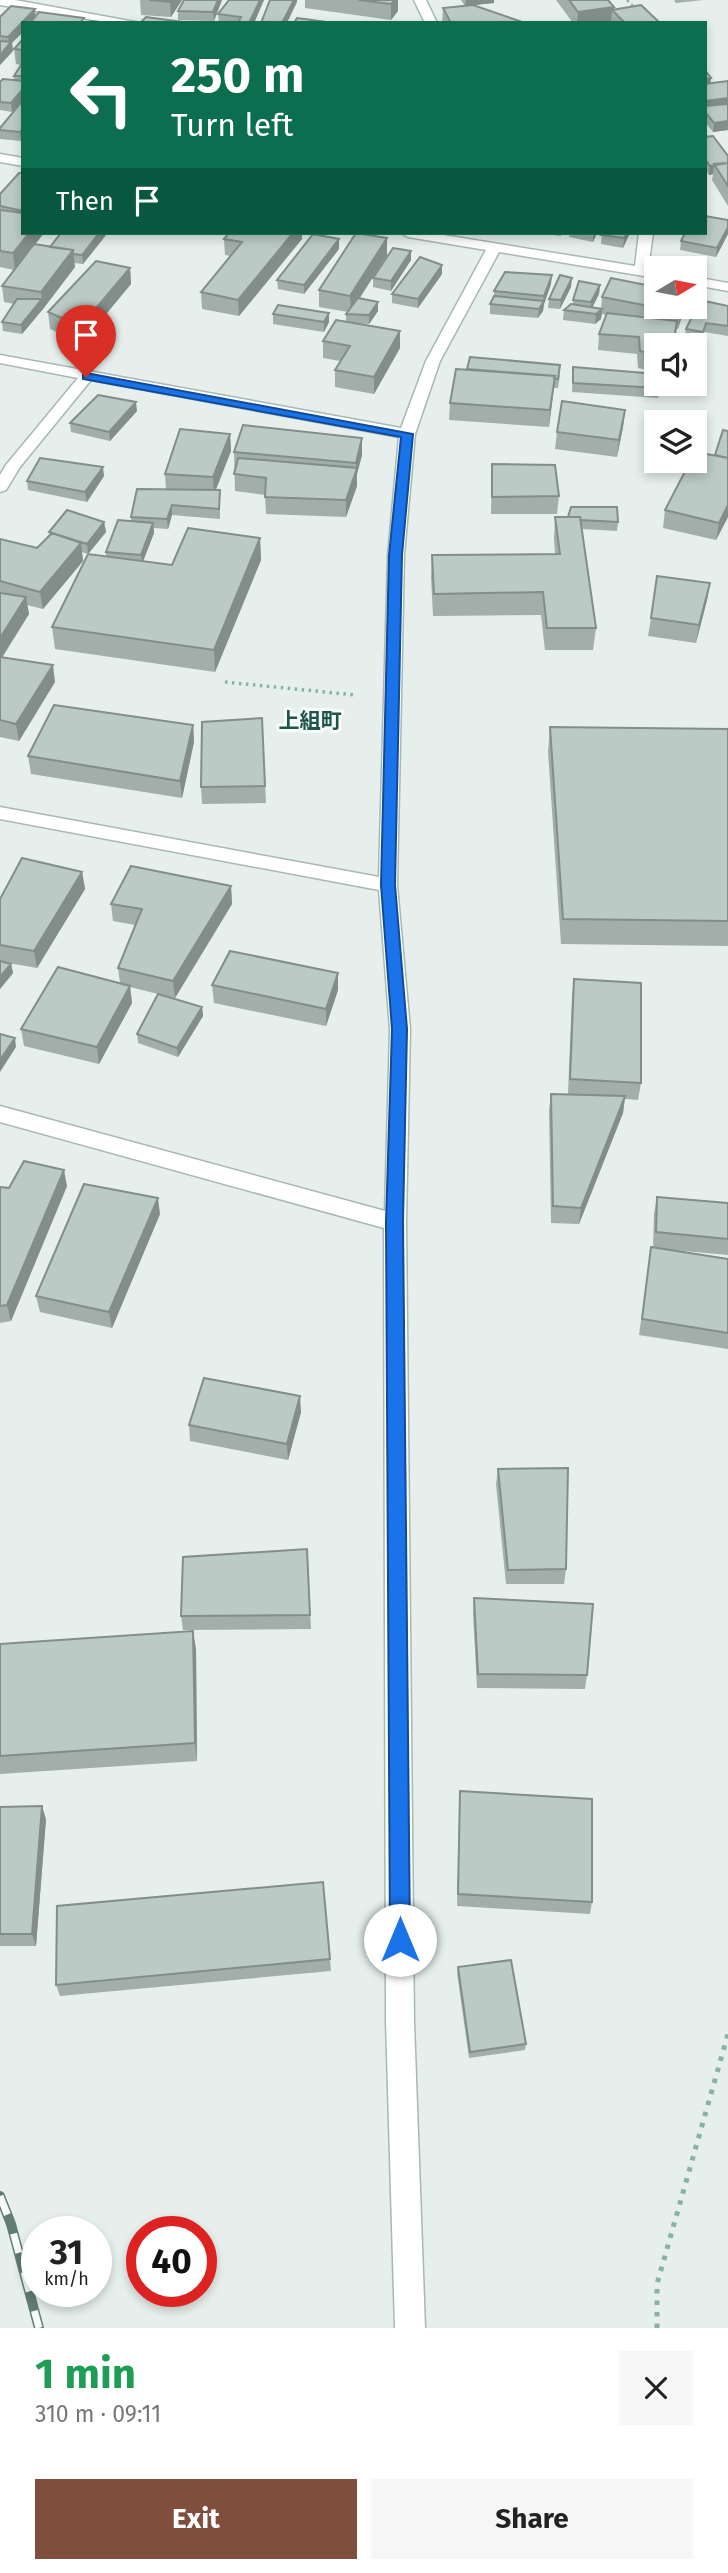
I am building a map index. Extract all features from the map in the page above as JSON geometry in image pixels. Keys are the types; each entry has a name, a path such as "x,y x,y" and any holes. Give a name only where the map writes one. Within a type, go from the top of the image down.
{"street":[{"path":"421,0 430,21"},
{"path":"0,1 123,21"},
{"path":"0,158 21,162"},
{"path":"419,235 642,271 646,235"},
{"path":"410,2328 400,2022 394,1222 400,1029 388,885 396,555 407,434 433,361 494,248"},
{"path":"707,283 728,287"},
{"path":"0,359 86,377 407,434"},
{"path":"0,487 7,464 86,377"},
{"path":"0,813 388,885"},
{"path":"0,1114 394,1222"}],"path":[{"path":"627,0 642,14"},
{"path":"226,682 363,696"},
{"path":"657,2328 657,2284 728,2034"}],"building":[{"path":"184,0 218,0 213,12 178,11"},
{"path":"229,0 260,0 250,21 239,21 241,17 218,14"},
{"path":"270,0 294,0 283,21 262,21"},
{"path":"359,0 395,0 391,4"},
{"path":"569,0 608,0 614,7 578,12"},
{"path":"473,5 519,21 450,21 443,8"},
{"path":"641,5 658,21 623,21 612,10"},
{"path":"11,6 35,9 8,37 0,36 0,17"},
{"path":"39,12 84,18 82,21 32,21"},
{"path":"146,17 176,21 142,21"},
{"path":"297,18 319,21 295,21"},
{"path":"0,41 11,42 0,55"},
{"path":"21,65 21,76 14,76"},
{"path":"3,79 21,81 21,91 11,103 0,102 0,82"},
{"path":"728,81 728,98 707,101 707,84"},
{"path":"21,102 21,131 0,128"},
{"path":"728,104 728,121 714,123 707,114 707,106"},
{"path":"713,136 728,156 728,163 710,166 707,162 707,137"},
{"path":"728,163 728,186 714,164"},
{"path":"21,173 21,211 0,206 0,194"},
{"path":"0,210 21,213 21,235 27,235 13,253 0,251"},
{"path":"707,216 728,220 728,227 717,248 681,241 684,235 707,235"},
{"path":"59,235 97,235 82,255 73,254 73,250 50,247"},
{"path":"227,235 291,235 238,300 201,292 242,242 224,239"},
{"path":"312,235 339,239 304,285 277,280"},
{"path":"355,235 387,238 350,296 319,290"},
{"path":"601,235 626,235 624,238"},
{"path":"34,244 73,250 41,292 2,286"},
{"path":"393,248 411,251 391,281 373,278"},
{"path":"420,257 442,265 418,299 392,294"},
{"path":"96,261 130,268 81,326 48,312"},
{"path":"505,272 552,275 544,296 494,291"},
{"path":"560,275 572,278 561,300 549,299"},
{"path":"611,278 644,285 644,305 602,297"},
{"path":"579,281 600,285 591,302 573,300"},
{"path":"494,296 544,301 539,309 490,304"},
{"path":"358,298 378,302 369,315 346,314"},
{"path":"17,299 42,299 21,325 2,322"},
{"path":"707,302 728,306 728,326 706,323 703,332 686,329 691,319 707,319"},
{"path":"571,304 602,309 596,314 564,310"},
{"path":"278,305 329,313 324,322 273,314"},
{"path":"607,313 677,321 675,333 644,333 644,352 640,351 639,337 599,334"},
{"path":"336,320 400,331 374,377 335,370 350,346 323,341"},
{"path":"470,357 560,365 558,379 554,378 555,376 467,369"},
{"path":"573,367 644,373 644,387 573,383"},
{"path":"456,369 555,376 550,410 450,403"},
{"path":"98,395 136,402 109,432 70,423"},
{"path":"562,401 625,410 619,440 557,432"},
{"path":"243,425 362,438 356,463 234,452"},
{"path":"180,429 230,434 213,477 165,474"},
{"path":"723,430 728,431 728,458 715,455"},
{"path":"707,454 728,458 728,505 719,523 665,510 684,473 707,473"},
{"path":"40,458 103,467 85,492 27,481"},
{"path":"238,458 357,468 346,500 265,497 266,478 234,474"},
{"path":"492,464 555,465 559,496 492,497"},
{"path":"137,489 220,490 219,509 172,505 167,519 131,517"},
{"path":"571,507 617,507 618,522 568,517"},
{"path":"67,510 104,522 87,544 49,532"},
{"path":"555,517 580,517 596,628 547,628 543,592 434,594 432,555 560,554"},
{"path":"118,520 153,523 141,555 106,552"},
{"path":"188,528 260,538 214,650 52,627 88,554 172,565"},
{"path":"52,533 81,543 40,592 0,581 0,539 37,548"},
{"path":"657,576 710,583 699,625 651,618"},
{"path":"0,593 26,597 0,638"},
{"path":"0,657 53,665 16,724 0,720"},
{"path":"54,705 193,725 180,781 28,756"},
{"path":"262,718 265,786 201,787 202,722"},
{"path":"550,727 728,729 728,921 563,919"},
{"path":"22,858 82,872 34,951 0,945 0,899"},
{"path":"131,866 231,886 173,981 118,968 142,909 111,904"},
{"path":"230,951 338,973 326,1009 212,985"},
{"path":"0,961 11,964 0,977"},
{"path":"58,967 130,986 97,1047 21,1029"},
{"path":"574,979 641,983 641,1083 570,1079"},
{"path":"158,994 202,1007 177,1048 137,1034"},
{"path":"0,1034 15,1038 0,1060"},
{"path":"551,1094 625,1096 581,1208 553,1206"},
{"path":"24,1161 64,1170 7,1305 0,1306 0,1187 9,1188"},
{"path":"84,1184 158,1198 109,1312 36,1296"},
{"path":"657,1197 728,1203 728,1239 656,1232"},
{"path":"651,1247 728,1259 728,1333 642,1319"},
{"path":"204,1378 300,1396 287,1444 189,1425"},
{"path":"568,1468 566,1569 508,1570 498,1469"},
{"path":"307,1549 310,1615 181,1616 183,1557"},
{"path":"474,1598 593,1604 587,1675 478,1674"},
{"path":"193,1631 195,1743 0,1756 0,1644"},
{"path":"460,1791 592,1799 592,1902 458,1894"},
{"path":"42,1806 32,1934 0,1934 0,1807"},
{"path":"323,1882 330,1959 56,1985 57,1906"},
{"path":"511,1960 526,2044 470,2052 458,1967"}],"railway":[{"path":"0,2196 11,2224 39,2328"}],"district":[{"name":"上組町","path":"310,721"}],"route":[{"path":"86,377 407,434 396,555 388,885 400,1029 394,1222 400,1940"}]}
